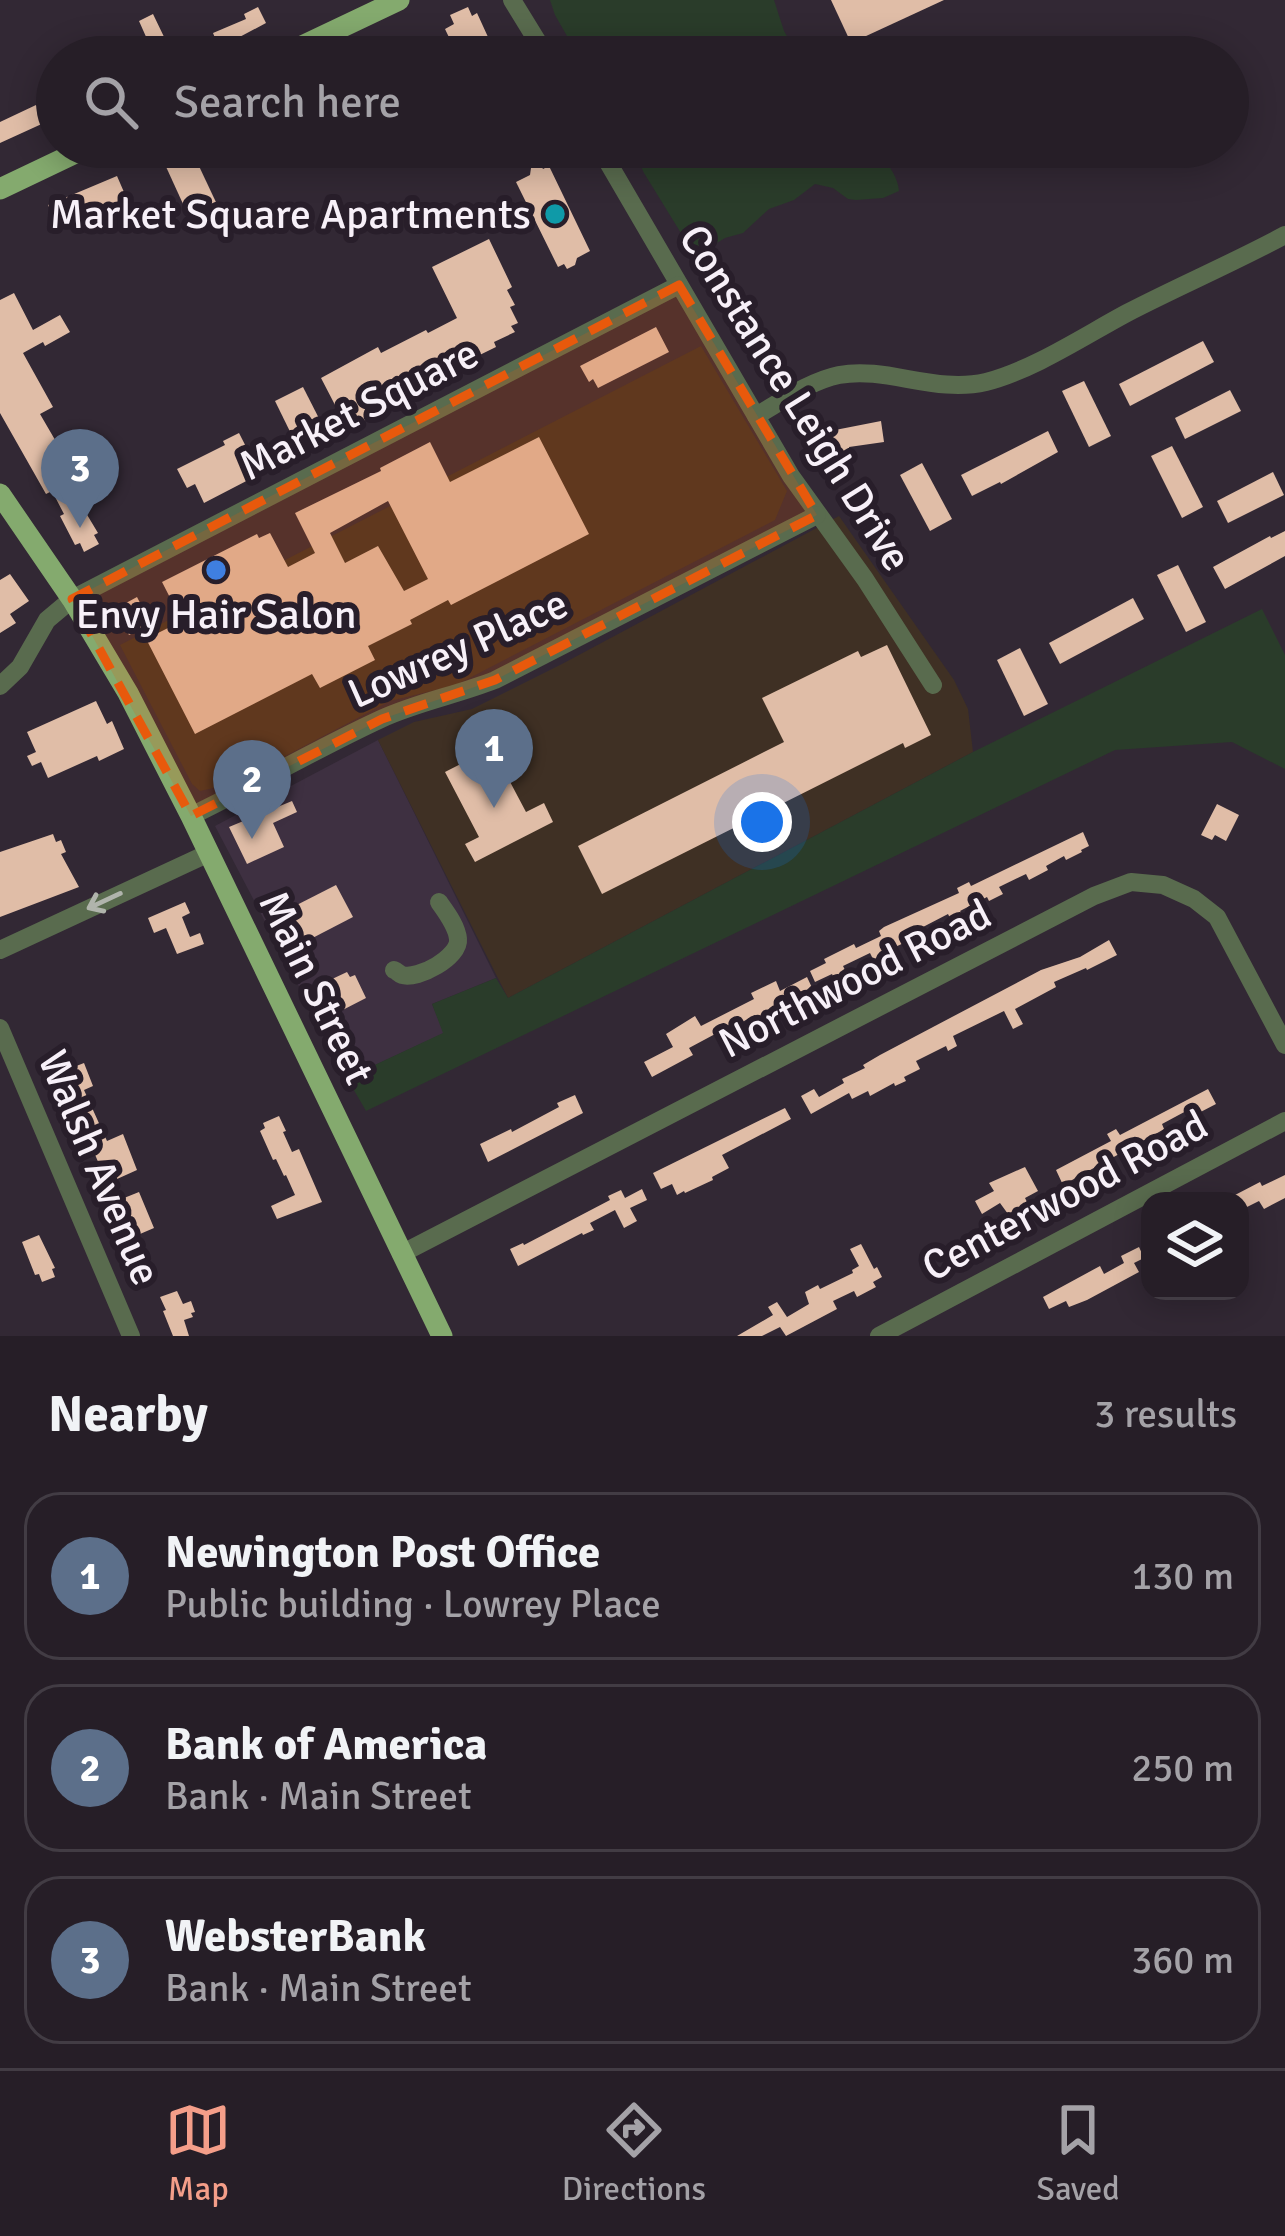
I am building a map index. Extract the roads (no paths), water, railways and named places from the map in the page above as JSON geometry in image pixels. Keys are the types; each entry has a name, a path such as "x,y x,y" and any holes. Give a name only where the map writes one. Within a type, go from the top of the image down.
{"main road":[{"path":"323,36 399,0"},
{"path":"0,189 44,168"},
{"name":"Main Street","path":"0,494 72,599 128,693 442,1336"}],"street":[{"path":"512,0 534,36"},
{"name":"Constance Leigh Drive","path":"611,168 791,476 933,685"},
{"path":"756,416 820,381 843,374 936,385 992,381 1285,235"},
{"name":"Market Square","path":"72,599 679,285"},
{"name":"Lowrey Place","path":"190,816 382,718 495,680 818,515"},
{"path":"0,686 20,668 47,620 72,599"},
{"path":"0,950 208,853"},
{"name":"Northwood Road","path":"401,1254 1094,896 1131,882 1163,885 1194,898 1217,917 1285,1045"},
{"path":"394,970 417,974 456,950 456,931 439,902"},
{"name":"Walsh Avenue","path":"0,1028 131,1336"},
{"name":"Centerwood Road","path":"879,1336 1285,1120"}],"place":[{"name":"Market Square Apartments","path":"555,214"},
{"name":"WebsterBank","path":"80,528"},
{"name":"Envy Hair Salon","path":"216,570"},
{"name":"Newington Post Office","path":"494,808"},
{"name":"Bank of America","path":"252,839"}]}
